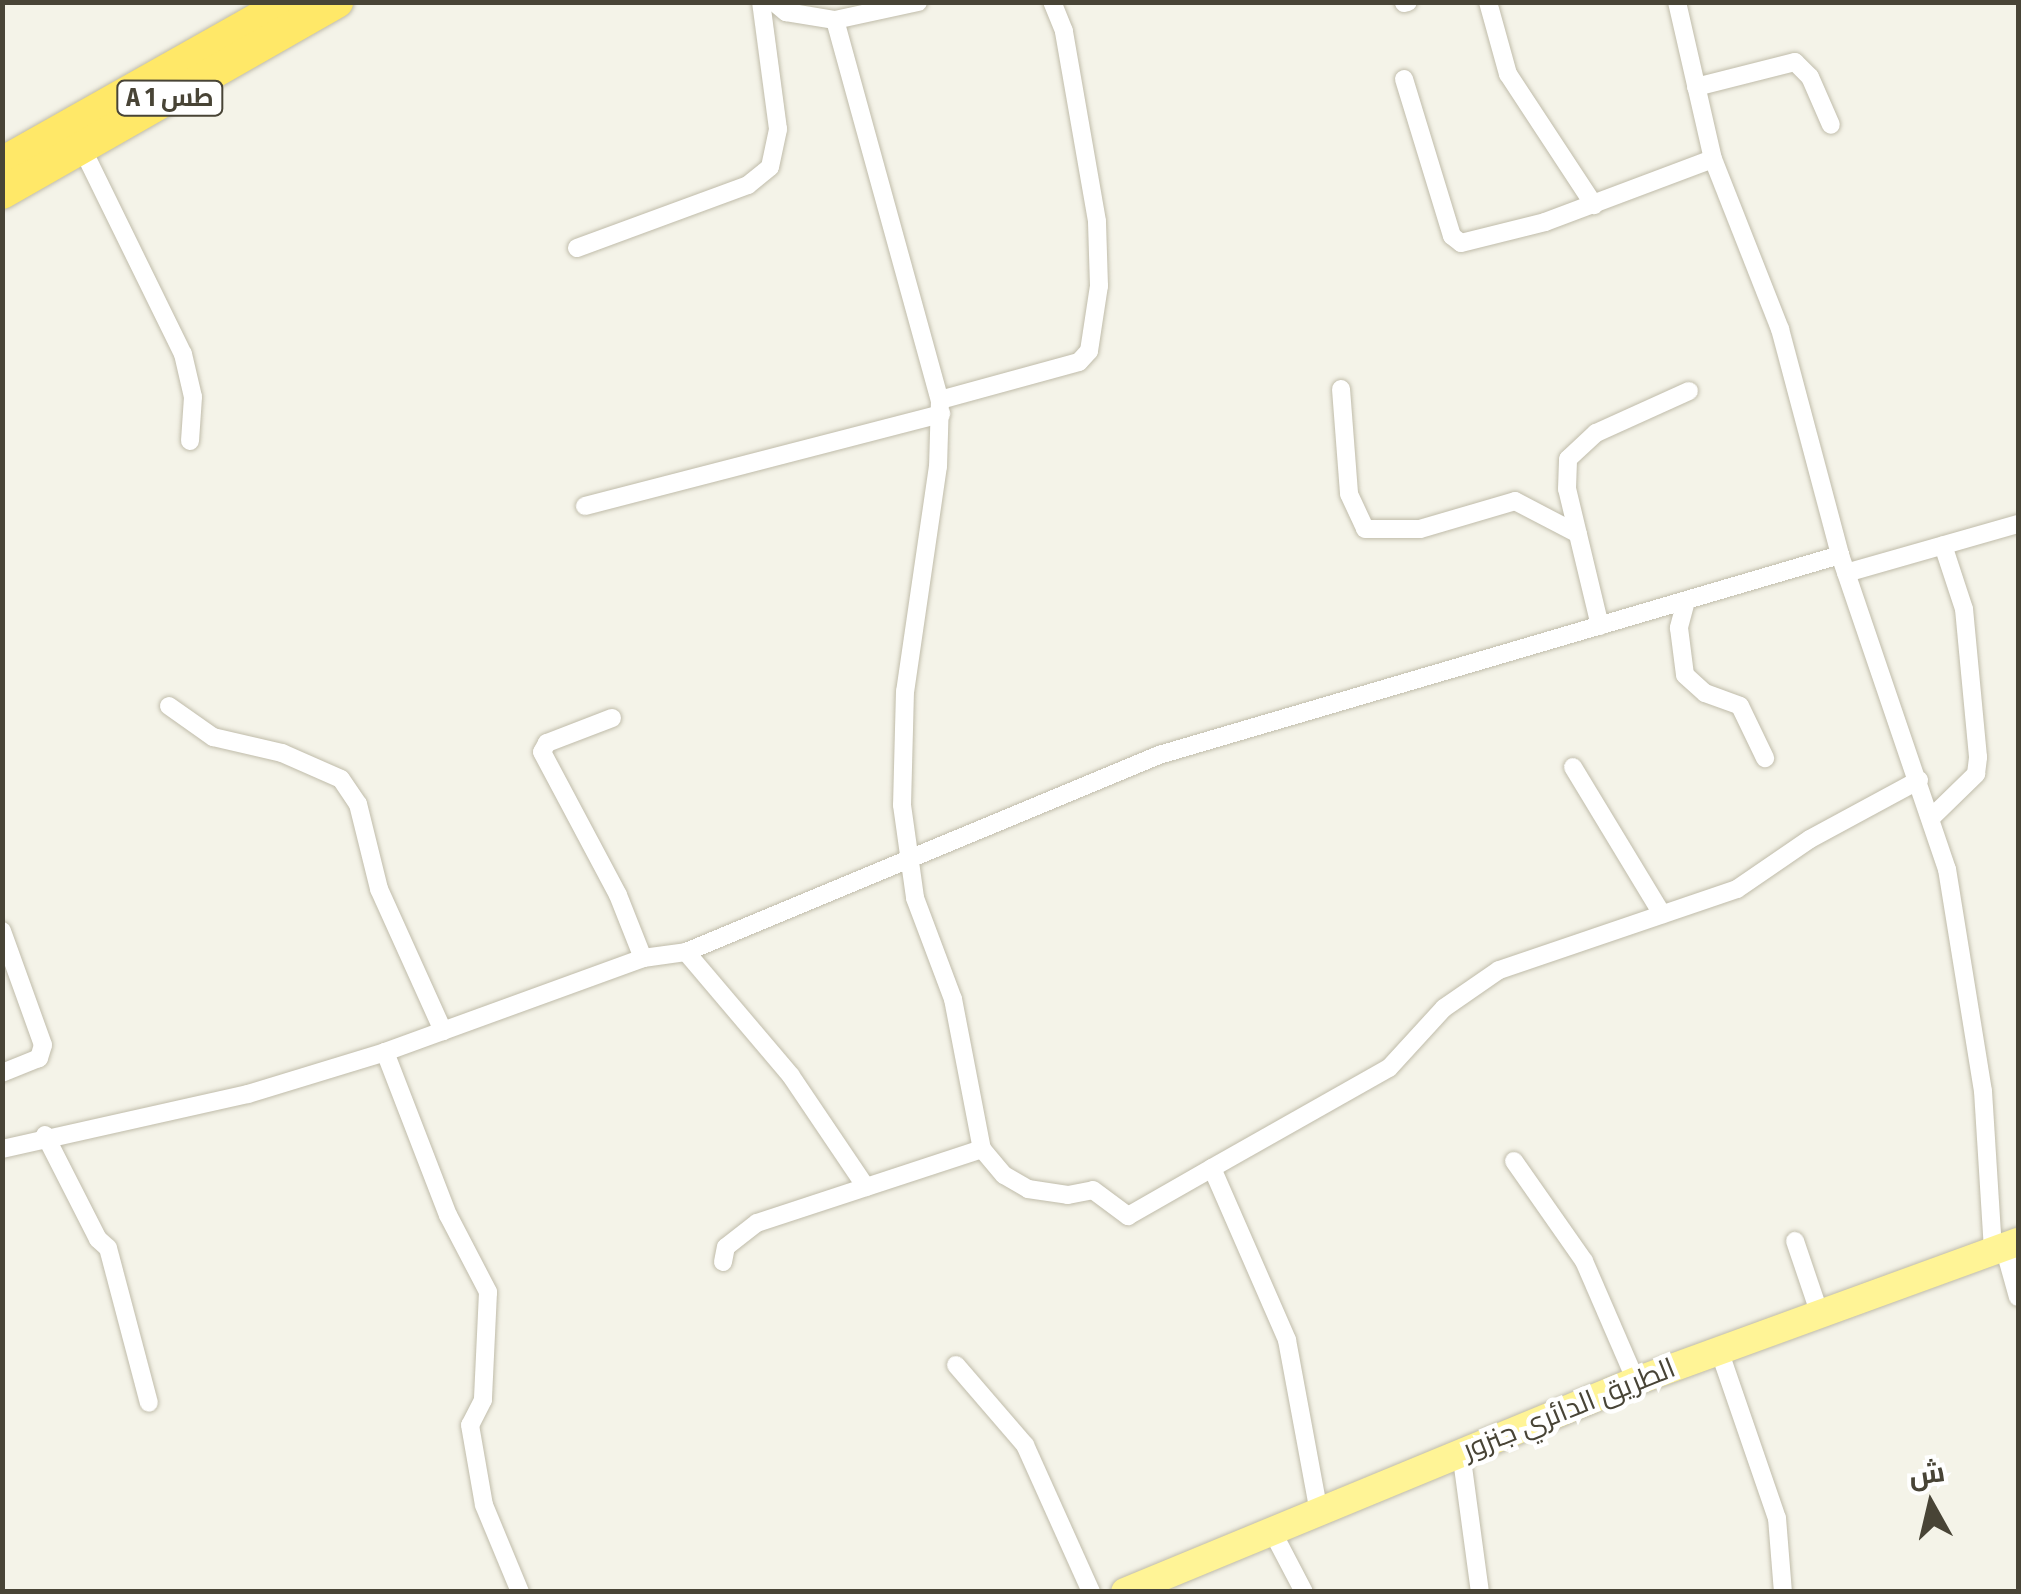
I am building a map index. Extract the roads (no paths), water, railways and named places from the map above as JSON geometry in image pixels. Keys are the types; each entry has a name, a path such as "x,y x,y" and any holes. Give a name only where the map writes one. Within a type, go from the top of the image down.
{"highway":[{"name":"A 1 طس","path":"2,194 69,141 288,2"},
{"name":"A 1 طس","path":"2,164 69,141 337,2"}],"main road":[{"name":"الطريق الدائري جنزور","path":"1125,1592 1318,1508 1636,1382 2005,1247"}],"street":[{"path":"577,248 748,185 770,167 778,129 761,2"},
{"path":"774,2 786,12 835,20 918,2"},
{"path":"585,506 940,407 1078,362 1089,351 1099,286 1096,221 1064,30 1052,2"},
{"path":"1488,2 1508,74 1594,205"},
{"path":"1677,2 1712,159 1780,329 1843,564 1932,817 1972,1000 2005,1247 2018,1297"},
{"path":"835,20 940,407 905,691 908,858 915,898 954,999 982,1149 1004,1175 1028,1189 1068,1195 1093,1190 1128,1216 1389,1068 1444,1008 1499,970 1737,888 1810,839 1920,780"},
{"path":"1696,86 1795,62 1810,77 1831,125"},
{"path":"1404,79 1452,236 1461,243 1594,205 1712,159"},
{"path":"2,145 69,141 183,354 193,397 190,441"},
{"path":"1340,389 1349,494 1364,529 1420,530 1514,501 1578,534"},
{"path":"1600,626 1566,473 1578,446 1688,391"},
{"path":"2,1149 46,1135 248,1094 386,1052 642,958 686,952 1160,755 1686,600 1943,545 2018,524"},
{"path":"1932,817 1976,774 1978,757 1964,608 1943,545"},
{"path":"1686,600 1678,639 1685,676 1705,693 1740,706 1766,758"},
{"path":"169,706 213,737 282,752 342,779 358,804 386,907 442,1031"},
{"path":"612,718 548,743 542,752 618,895 642,958"},
{"path":"1572,768 1662,914"},
{"path":"2,931 44,1045 39,1058 2,1073"},
{"path":"686,952 791,1076 866,1187"},
{"path":"386,1052 448,1215 488,1292 484,1400 471,1436 484,1505 520,1592"},
{"path":"46,1135 98,1240 108,1248 149,1403"},
{"path":"723,1262 726,1247 757,1223 982,1149"},
{"path":"1514,1161 1584,1261 1636,1382"},
{"path":"1212,1168 1287,1340 1318,1508"},
{"path":"1796,1241 1820,1315"},
{"path":"1719,1350 1777,1518 1783,1592"},
{"path":"956,1365 1024,1444 1091,1592"},
{"path":"1461,1452 1480,1592"},
{"path":"1270,1529 1304,1592"}]}
